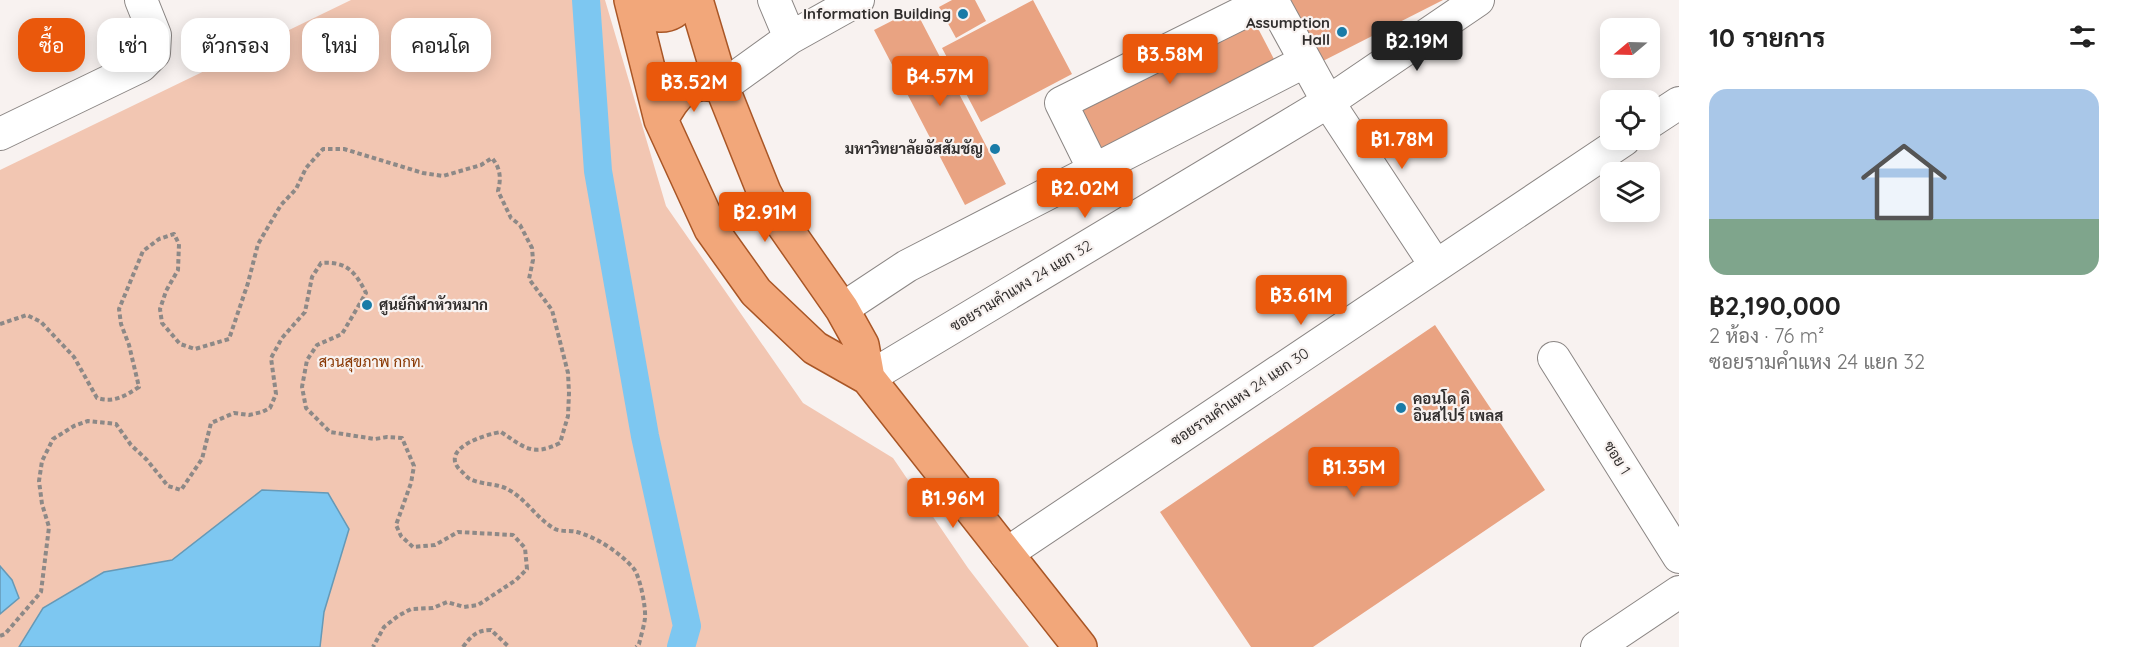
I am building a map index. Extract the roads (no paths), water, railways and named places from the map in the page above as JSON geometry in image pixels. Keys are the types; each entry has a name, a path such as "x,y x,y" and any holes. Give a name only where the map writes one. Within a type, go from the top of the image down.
{"main road":[{"path":"633,0 641,9 657,15 678,10 684,0"},
{"path":"633,0 661,120 711,229 756,292 815,348 868,378 1080,647"},
{"path":"696,0 722,87 748,155 775,213 842,309 862,345 868,378"},
{"path":"661,120 675,97 687,87 712,84 722,87"}],"street":[{"path":"0,134 141,66 154,53 155,34 141,0"},
{"path":"774,0 790,38"},
{"path":"722,87 790,38 858,0"},
{"path":"1094,170 1061,103 1270,0 1328,102 1436,266"},
{"name":"ซอยรามคำแหง 24 แยก 32","path":"868,378 1328,102 1472,2"},
{"path":"842,309 907,266 1304,62"},
{"path":"1660,115 1679,103"},
{"name":"ซอยรามคำแหง 24 แยก 30","path":"1006,554 1609,150"},
{"name":"ซอย 1","path":"1554,358 1679,557"},
{"path":"1597,647 1679,592"}],"water":[{"path":"262,490 328,493 349,529 324,612 320,647 19,647 43,608 104,572 172,560"},
{"path":"0,566 12,580 19,598 0,614"}],"waterway":[{"path":"586,0 598,171 645,436 687,626 681,647"}],"place":[{"name":"Information Building","path":"963,14"},
{"name":"Assumption Hall","path":"1342,32"},
{"name":"มหาวิทยาลัยอัสสัมชัญ","path":"995,149"},
{"name":"ศูนย์กีฬาหัวหมาก","path":"367,305"},
{"name":"คอนโด ดิ อินสไปร์ เพลส","path":"1401,408"}],"park label":[{"name":"สวนสุขภาพ กกท.","path":"371,362"}]}
